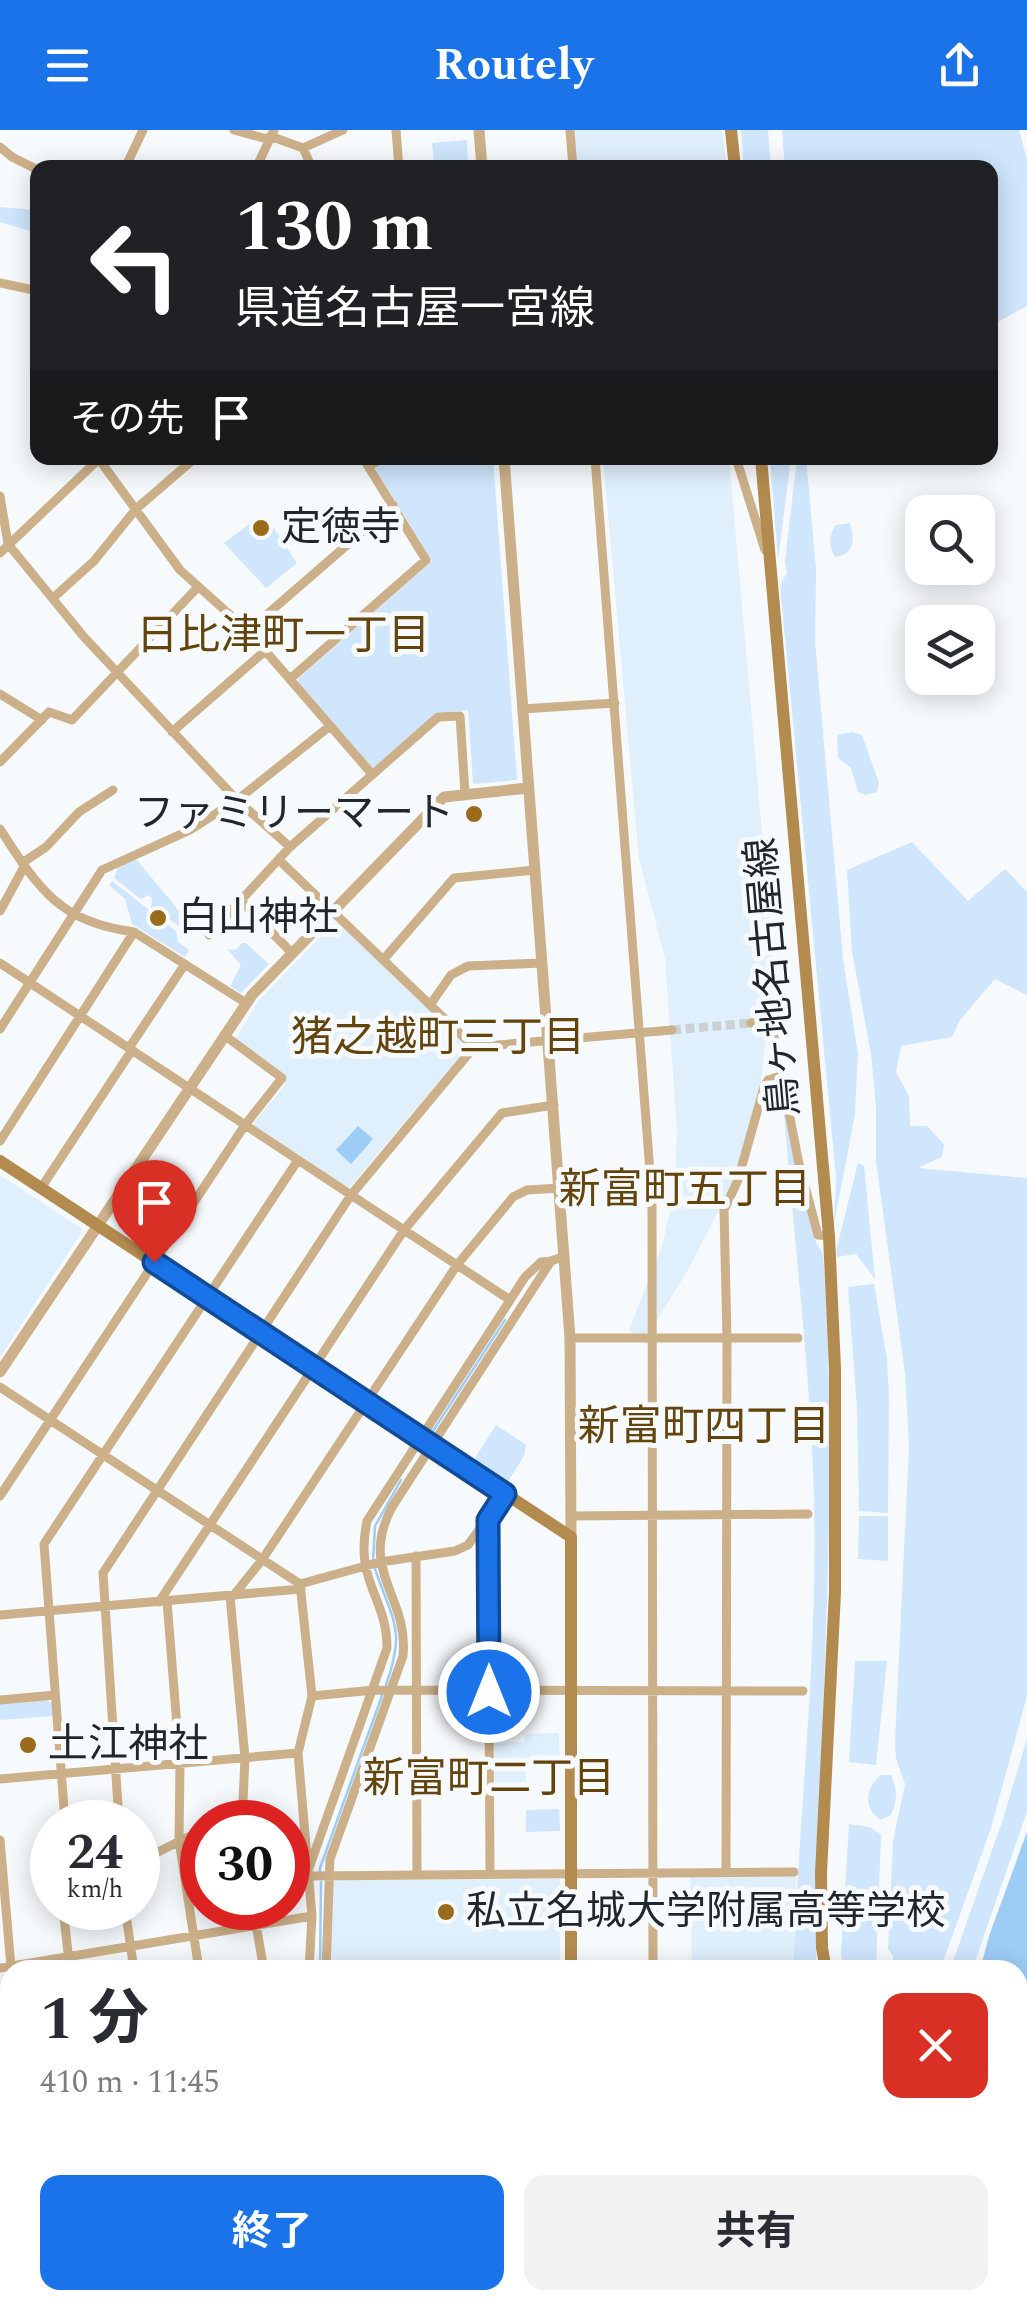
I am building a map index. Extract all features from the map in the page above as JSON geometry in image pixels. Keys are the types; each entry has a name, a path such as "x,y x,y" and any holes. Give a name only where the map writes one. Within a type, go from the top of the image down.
{"main road":[{"path":"732,130 734,160"},
{"name":"鳥ヶ地名古屋線","path":"763,465 828,1236 835,1369 836,1514 821,1872 824,1960"},
{"path":"0,1161 570,1537 571,1960"}],"street":[{"path":"129,160 143,130"},
{"path":"234,130 270,135 303,148 308,160"},
{"path":"303,148 343,130"},
{"path":"396,130 398,160"},
{"path":"479,130 481,160"},
{"path":"570,130 572,160"},
{"path":"259,160 270,135"},
{"path":"0,147 30,166"},
{"path":"0,283 30,289"},
{"path":"0,553 92,465"},
{"path":"104,465 198,588 248,632 372,774"},
{"path":"53,598 94,561 136,508 187,465"},
{"path":"290,679 426,560 368,465"},
{"path":"505,465 565,1256 570,1338 570,1537"},
{"path":"596,465 652,1198 653,1960"},
{"path":"738,465 772,571"},
{"path":"0,499 8,544 172,732 237,800 290,847"},
{"path":"248,632 393,506"},
{"path":"0,762 49,712 72,720 198,588"},
{"path":"172,732 265,651"},
{"path":"0,694 42,720"},
{"path":"522,709 614,703"},
{"path":"210,934 290,847 438,716 460,716 466,793"},
{"path":"0,1029 102,870 190,830 237,800 330,726"},
{"path":"0,1372 246,1003 440,800 466,793 528,788"},
{"path":"0,911 23,865 79,812 114,790"},
{"path":"0,829 48,899 111,929 134,932 246,1003"},
{"path":"280,860 474,1047"},
{"path":"383,960 454,878 534,870"},
{"path":"239,899 292,953"},
{"path":"0,1140 134,932"},
{"path":"0,963 510,1300"},
{"path":"430,1004 445,981 468,966 542,963"},
{"path":"42,1188 184,964"},
{"path":"750,1023 771,1021 799,1164 818,1235 828,1236"},
{"path":"118,1800 103,1573 351,1195 474,1047 672,1030"},
{"path":"0,1496 245,1125 282,1078 224,1035"},
{"path":"726,1872 728,1515 724,1210 738,1180 764,1086 768,1080 784,1075"},
{"path":"198,1960 179,1840 180,1764 163,1601 404,1230 502,1113 554,1105"},
{"path":"64,1800 44,1544 298,1160"},
{"path":"243,1800 245,1758 232,1596 262,1560 457,1265 513,1197 527,1190 560,1188"},
{"path":"317,1874 340,1828 403,1656 404,1642 372,1564 386,1518 425,1442 525,1278 541,1262 565,1256"},
{"path":"310,1960 317,1874 385,1660 387,1634 367,1521 551,1261"},
{"path":"570,1338 798,1338"},
{"path":"0,1387 300,1586 312,1696 298,1752 330,1939 327,1960"},
{"path":"0,1615 232,1596 300,1586 372,1564 442,1555 468,1545 505,1494"},
{"path":"570,1516 808,1514"},
{"path":"488,1520 490,1874"},
{"path":"416,1556 418,1874"},
{"path":"312,1696 375,1690 804,1691"},
{"path":"0,1700 55,1696"},
{"path":"0,1779 298,1752"},
{"path":"0,1840 6,1960"},
{"path":"160,1850 179,1840"},
{"path":"310,1870 317,1874 794,1872"},
{"path":"66,1930 69,1960"},
{"path":"128,1930 133,1960"},
{"path":"48,1960 231,1930"},
{"path":"257,1930 262,1960"}],"shaded area":[{"path":"574,130 722,130 726,160 576,160"},
{"path":"741,130 768,130 770,160 743,160"},
{"path":"782,130 1019,130 1027,159 1027,306 998,322 998,160 784,160"},
{"path":"467,140 468,160 434,160 432,143"},
{"path":"0,207 30,210 30,231 0,222"},
{"path":"494,465 517,780 473,784 468,710 436,713 373,768 298,682 432,561 375,468"},
{"path":"604,465 730,465 774,969 759,1098 733,1183 688,1270 644,1341 629,1330 663,1243 675,1185 677,1132 665,958 639,859"},
{"path":"771,465 790,465 778,560"},
{"path":"796,465 807,465 816,569 815,641 843,959 858,1054 855,1114 834,1224 836,1177 780,585 787,573 785,561"},
{"path":"259,517 269,531 273,527 297,563 266,588 224,543"},
{"path":"850,523 852,545 846,553 835,557 830,544 832,533 836,525"},
{"path":"837,735 862,735 879,783 877,792 858,792 851,768 838,758"},
{"path":"912,842 968,901 1005,869 1027,892 1027,995 995,979 960,1020 952,1037 901,1046 896,1072 909,1096 910,1126 927,1126 944,1144 942,1157 918,1168 1027,1178 1027,1696 991,1828 944,1960 893,1960 888,1949 893,1841 905,1784 896,1759 895,1741 909,1446 905,1373 876,1161 871,1054 852,951 847,870"},
{"path":"136,859 185,918 181,927 151,908 152,898 148,895 141,899 114,878 118,867"},
{"path":"112,881 176,931 178,942 189,950 185,957 132,924 125,899 109,885"},
{"path":"334,923 466,1045 349,1188 255,1127 254,1122 284,1086 285,1078 236,1038 258,1001"},
{"path":"242,943 269,964 241,993 230,986 241,965 227,949 235,950"},
{"path":"782,1088 816,1242 823,1254 830,1433 816,1960 794,1960 814,1557 805,1344"},
{"path":"858,1163 864,1166 875,1279 856,1254 837,1257 836,1251"},
{"path":"0,1175 81,1228 81,1233 0,1357"},
{"path":"874,1284 887,1359 888,1513 859,1511 857,1408 848,1287"},
{"path":"496,1425 526,1445 524,1456 507,1483 473,1461"},
{"path":"859,1516 888,1516 888,1561 858,1559"},
{"path":"855,1661 887,1661 876,1765 849,1762"},
{"path":"47,1700 52,1703 53,1716 0,1720 0,1704"},
{"path":"559,1733 560,1768 526,1768 526,1786 495,1786 494,1743 524,1742 525,1734"},
{"path":"1027,1739 1027,1812 975,1960 954,1960"},
{"path":"881,1775 891,1775 896,1795 891,1815 880,1820 868,1798"},
{"path":"559,1809 560,1831 526,1832 526,1810"},
{"path":"849,1824 869,1827 881,1834 876,1960 842,1960"},
{"name":"私立名城大学附属高等学校","path":"796,1876 793,1960 692,1960 690,1877"},
{"name":"私立名城大学附属高等学校","path":"560,1879 560,1960 329,1960 336,1880"}],"water":[{"path":"358,1126 373,1139 351,1164 336,1150"},
{"path":"1027,1832 1027,1960 983,1960"}],"waterway":[{"path":"431,1434 505,1320"},
{"path":"373,1561 375,1526 401,1480"},
{"path":"375,1569 395,1626 395,1651 386,1685"},
{"path":"320,1874 383,1693"},
{"path":"320,1960 321,1882"}],"tunnel":[{"path":"672,1030 751,1023"}],"place":[{"name":"定徳寺","path":"261,528"},
{"name":"ファミリーマート","path":"474,814"},
{"name":"白山神社","path":"158,918"},
{"name":"土江神社","path":"28,1745"},
{"name":"私立名城大学附属高等学校","path":"446,1912"}],"district":[{"name":"日比津町一丁目","path":"283,636"},
{"name":"猪之越町三丁目","path":"438,1038"},
{"name":"新富町五丁目","path":"685,1190"},
{"name":"新富町四丁目","path":"704,1427"},
{"name":"新富町二丁目","path":"489,1779"}],"route":[{"path":"154,1262 505,1494 488,1520 489,1692"}]}
